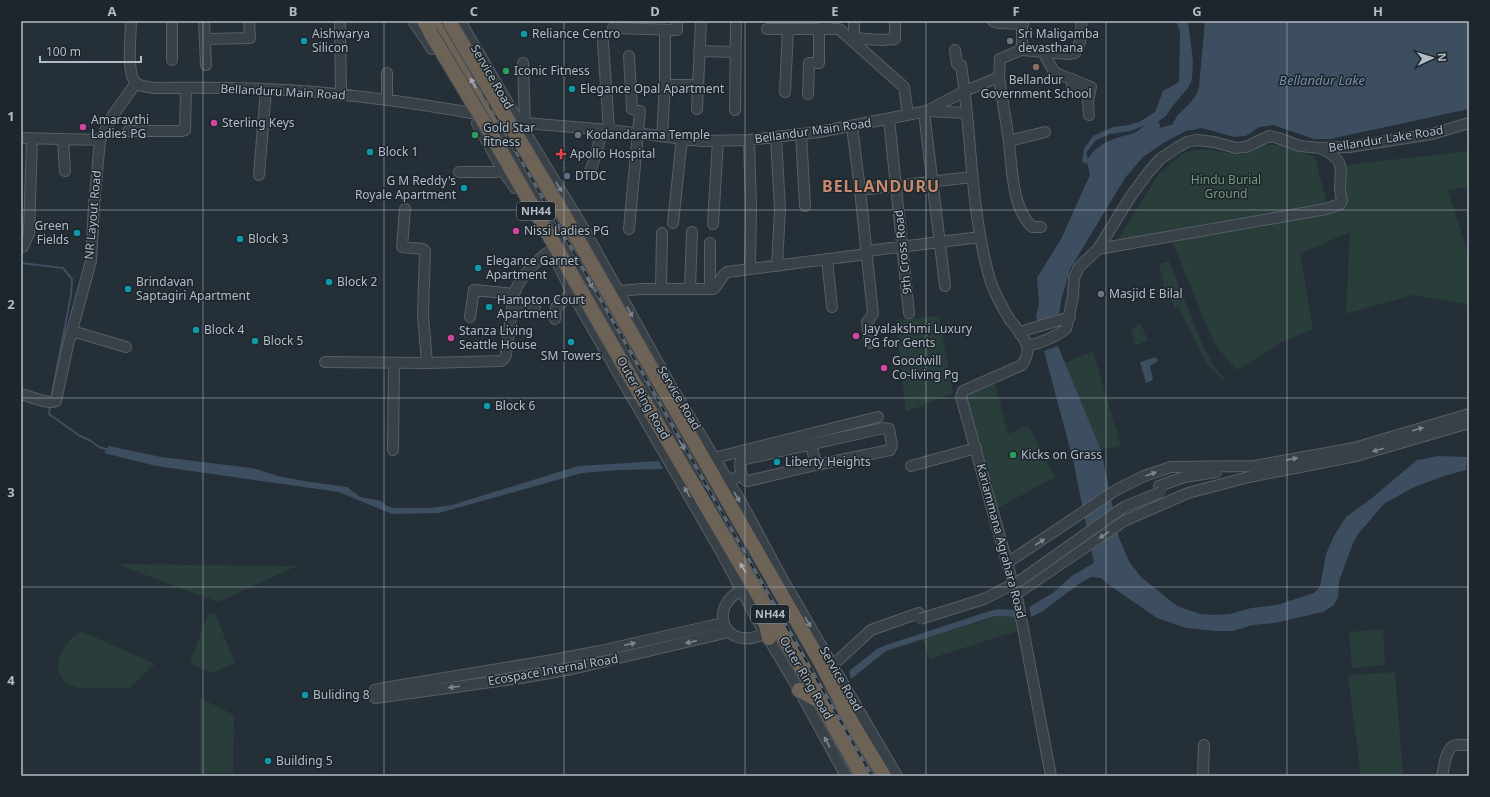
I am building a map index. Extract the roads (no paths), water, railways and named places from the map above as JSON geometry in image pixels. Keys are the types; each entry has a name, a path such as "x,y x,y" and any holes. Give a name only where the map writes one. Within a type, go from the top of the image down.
{"highway":[{"name":"Outer Ring Road","path":"453,22 725,496 792,603 841,704 884,776"},
{"name":"Outer Ring Road","path":"430,25 639,392 724,547 743,590 821,702 862,776"},
{"path":"430,25 493,117"},
{"path":"743,590 755,602 766,625 764,636"},
{"path":"799,690 821,702"},
{"path":"841,704 848,729 876,776"}],"street":[{"path":"131,21 130,62 132,76 136,83"},
{"path":"172,21 172,60"},
{"path":"204,21 206,64"},
{"path":"204,39 250,38 249,21"},
{"path":"340,21 341,94"},
{"path":"414,21 472,113 503,171 512,182 550,250 572,292 724,547"},
{"path":"613,28 677,30 677,21"},
{"path":"697,109 701,21"},
{"path":"735,110 736,21"},
{"path":"852,39 854,21"},
{"path":"852,39 895,39 895,21"},
{"path":"1042,227 1032,227 1025,221 1019,206 1012,173 1009,141 999,77 1000,59 1021,50 1068,54 1075,53 1080,39 1081,21"},
{"name":"Service Road","path":"453,22 522,122 619,291 668,381 729,482 792,603 835,668 897,776"},
{"path":"997,22 1023,23 1021,50"},
{"path":"808,94 809,64 819,63 824,26"},
{"path":"767,29 824,26 839,30 852,39 904,87 908,115"},
{"path":"785,92 788,29"},
{"path":"662,136 665,85 665,30"},
{"path":"590,171 605,130 603,42"},
{"path":"955,50 957,64 961,65 965,91 972,177 980,237 989,277 1009,318 1023,332 1031,345"},
{"path":"699,51 735,52"},
{"path":"1043,52 1053,70 1058,74 1091,87 1089,114"},
{"path":"629,56 632,109 640,111 630,229"},
{"path":"522,122 523,63"},
{"path":"387,73 387,99"},
{"path":"945,286 926,111 965,91 999,77"},
{"name":"Bellanduru Main Road","path":"136,83 145,87 154,88 266,89 341,94 387,99 493,117"},
{"name":"NR Layout Road","path":"21,394 52,402 91,261 100,140 113,114 136,83"},
{"path":"665,85 697,86"},
{"path":"128,131 185,130 186,88"},
{"path":"259,175 266,89"},
{"name":"Bellandur Main Road","path":"493,117 522,122 702,141 718,141 776,138 852,126 926,111 966,113"},
{"path":"493,117 692,463 708,484 725,496"},
{"name":"9th Cross Road","path":"889,119 910,313"},
{"name":"Bellandur Lake Road","path":"1031,345 1060,334 1066,329 1065,318 1074,278 1080,267 1098,249 1131,196 1147,174 1160,160 1178,147 1196,140 1214,142 1236,148 1246,147 1269,136 1300,146 1320,148 1349,147 1432,134 1469,123"},
{"path":"852,126 873,314 867,322 870,343"},
{"path":"1009,141 1045,132"},
{"path":"801,134 805,206"},
{"path":"21,138 100,140"},
{"path":"673,223 682,138"},
{"path":"776,138 780,209 777,266"},
{"path":"24,247 32,139"},
{"path":"63,140 64,171"},
{"path":"748,140 751,207 750,269"},
{"path":"713,224 718,141"},
{"path":"1098,249 1326,208 1340,204 1342,200 1340,186 1341,165 1333,154 1320,148"},
{"path":"459,172 503,171 513,169 549,170"},
{"path":"860,190 972,177"},
{"path":"405,209 402,247 423,249 425,251 423,315 427,363"},
{"path":"690,289 692,232"},
{"path":"660,290 662,233"},
{"path":"619,291 713,289 716,287 721,276 727,272 980,237"},
{"path":"710,243 710,289"},
{"path":"324,362 427,363 501,361 506,355 516,287 537,261 550,250"},
{"path":"828,259 832,307"},
{"path":"470,317 474,290 477,289 514,294"},
{"path":"555,319 556,307 572,292"},
{"path":"513,306 535,307"},
{"path":"1023,332 1065,318"},
{"path":"72,331 126,347"},
{"name":"Kariammana Agrahara Road","path":"1031,345 1027,357 1022,365 963,390 961,396 1017,598 1051,776"},
{"path":"393,450 394,363"},
{"path":"835,668 874,635 920,616 984,599 1021,580 1124,508 1184,477 1354,448 1469,414"},
{"path":"714,458 878,417"},
{"path":"1017,598 1084,548 1124,521 1188,493 1249,477 1356,456 1469,423"},
{"path":"884,428 888,429 892,445 890,450 748,481 745,480 741,474 741,460 811,444 884,428"},
{"path":"811,444 816,465"},
{"path":"911,466 976,448"},
{"path":"1007,563 1116,490 1144,476 1171,467 1254,466"},
{"path":"729,482 741,474"},
{"path":"1160,489 1186,482 1249,477"},
{"path":"743,590 725,607 724,622 729,632 742,639 752,639 764,636 799,690 846,776"},
{"name":"Ecospace Internal Road","path":"375,694 476,673 608,650 724,622"},
{"name":"Ecospace Internal Road","path":"413,687 478,684 555,672 670,647 729,632"},
{"path":"552,660 555,672"},
{"path":"476,673 478,684"},
{"path":"1203,776 1204,745"},
{"path":"1442,776 1448,752 1452,747 1469,745"}],"water":[{"name":"Bellandur Lake","path":"1176,21 1188,21 1193,61 1192,80 1188,88 1166,116 1150,127 1143,126 1131,131 1110,134 1096,140 1086,153 1088,159 1095,150 1115,139 1173,124 1179,114 1194,99 1199,87 1205,21 1469,21 1469,109 1330,139 1314,139 1273,125 1259,127 1246,136 1234,137 1202,128 1186,131 1165,142 1143,157 1125,178 1070,269 1059,314 1037,321 1036,317 1039,303 1037,278 1061,239 1090,175 1087,162 1085,164 1082,161 1084,149 1093,136 1113,127 1139,122 1155,112 1163,91 1179,82 1180,32"},
{"path":"1058,346 1101,450 1119,538 1130,563 1141,577 1177,606 1200,614 1230,614 1251,608 1277,605 1314,593 1320,587 1326,554 1334,536 1346,517 1372,498 1417,460 1438,456 1467,457 1466,470 1444,476 1412,488 1384,504 1354,541 1339,581 1338,597 1334,605 1323,612 1274,623 1253,625 1233,631 1214,631 1186,628 1157,618 1101,578 1091,577 1079,584 1043,611 1031,617 1029,607 1053,593 1073,575 1094,563 1073,460 1044,351"},
{"path":"1156,357 1158,361 1150,366 1153,380 1146,383 1140,362"},
{"path":"109,446 161,457 252,468 278,476 347,487 360,497 381,501 387,506 393,508 429,508 452,505 578,466 659,461 663,469 618,470 582,473 439,513 392,514 339,492 156,466 104,453"},
{"path":"999,609 1015,610 1015,617 992,617 886,651 851,679 849,671 877,649"}],"waterway":[{"path":"1154,126 1156,121"},
{"path":"1134,141 1154,126"},
{"path":"21,263 63,268 72,279 71,295 51,399"},
{"path":"50,405 49,414 80,436 99,447 109,450"}],"railway":[{"path":"442,21 872,776"}],"place":[{"name":"Reliance Centro","path":"524,34"},
{"name":"Aishwarya Silicon","path":"304,41"},
{"name":"Sri Maligamba devasthana","path":"1010,41"},
{"name":"Bellandur Government School","path":"1036,67"},
{"name":"Iconic Fitness","path":"506,71"},
{"name":"Elegance Opal Apartment","path":"572,89"},
{"name":"Sterling Keys","path":"214,123"},
{"name":"Amaravthi Ladies PG","path":"83,127"},
{"name":"Gold Star fitness","path":"475,135"},
{"name":"Kodandarama Temple","path":"578,135"},
{"name":"Block 1","path":"370,152"},
{"name":"Apollo Hospital","path":"561,154"},
{"name":"DTDC","path":"567,176"},
{"name":"G M Reddy's Royale Apartment","path":"464,188"},
{"name":"Nissi Ladies PG","path":"516,231"},
{"name":"Green Fields","path":"77,233"},
{"name":"Block 3","path":"240,239"},
{"name":"Elegance Garnet Apartment","path":"478,268"},
{"name":"Block 2","path":"329,282"},
{"name":"Brindavan Saptagiri Apartment","path":"128,289"},
{"name":"Masjid E Bilal","path":"1101,294"},
{"name":"Hampton Court Apartment","path":"489,307"},
{"name":"Block 4","path":"196,330"},
{"name":"Jayalakshmi Luxury PG for Gents","path":"856,336"},
{"name":"Stanza Living Seattle House","path":"451,338"},
{"name":"Block 5","path":"255,341"},
{"name":"SM Towers","path":"571,342"},
{"name":"Goodwill Co-living Pg","path":"884,368"},
{"name":"Block 6","path":"487,406"},
{"name":"Kicks on Grass","path":"1013,455"},
{"name":"Liberty Heights","path":"777,462"},
{"name":"Buliding 8","path":"305,695"},
{"name":"Building 5","path":"268,761"}],"district":[{"name":"BELLANDURU","path":"881,186"}],"park label":[{"name":"Hindu Burial Ground","path":"1226,187"}]}
